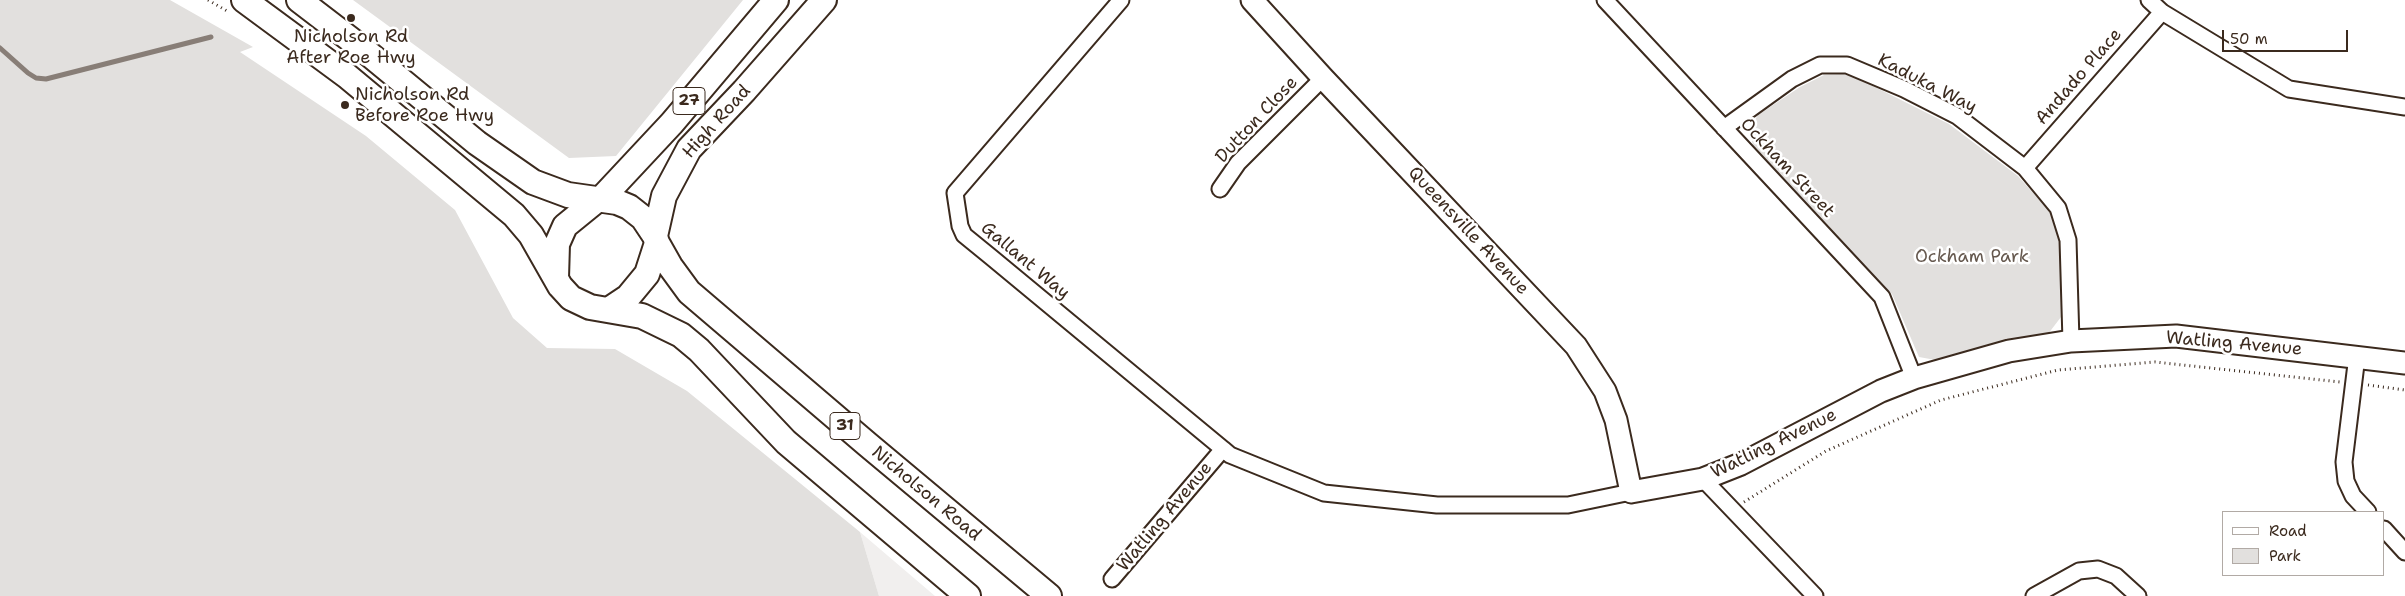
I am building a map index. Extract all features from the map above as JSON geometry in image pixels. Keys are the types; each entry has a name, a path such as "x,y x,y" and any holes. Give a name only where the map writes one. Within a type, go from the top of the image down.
{"main road":[{"path":"244,0 316,52 502,204 531,235 556,278 571,298 578,303 590,307 642,316 663,325 687,340 700,350 786,442 968,596"},
{"name":"Nicholson Road","path":"300,0 513,170 532,182 551,190 629,207 642,218 656,239 670,266 689,292 1049,596"},
{"name":"High Road","path":"599,200 672,123 776,0"},
{"name":"High Road","path":"656,239 664,196 689,149 744,91 824,0"},
{"path":"556,278 557,244 565,226 599,200"},
{"path":"610,309 628,297 647,274 656,239"}],"street":[{"name":"Gallant Way","path":"1122,0 955,193 960,226 964,235 1223,449"},
{"name":"Queensville Avenue","path":"1252,0 1576,346 1605,391 1616,420 1631,492"},
{"name":"Ockham Street","path":"1605,0 1882,297 1914,378"},
{"path":"2149,0 2162,12 2289,89 2405,107"},
{"name":"Andado Place","path":"2024,168 2162,12"},
{"name":"Kaduka Way","path":"1724,128 1792,79 1820,65 1847,65 1904,89 1957,116 2024,168 2058,208 2068,240 2071,341"},
{"name":"Dutton Close","path":"1220,189 1238,163 1323,78"},
{"name":"Watling Avenue","path":"1112,579 1223,449 1230,455 1324,493 1437,505 1568,505 1703,479 1741,464 1881,391 1914,378 2009,351 2071,341 2176,336 2405,363"},
{"path":"2357,356 2344,462 2346,480 2353,496 2367,511"},
{"path":"1703,479 1815,596"},
{"path":"2385,530 2405,552"},
{"path":"2034,596 2079,571 2098,569 2116,576 2138,596"}],"path":[{"path":"1733,510 1826,451 1941,400 2058,370 2155,362 2405,390"}],"shaded area":[{"path":"860,532 935,596 879,596"}],"green space":[{"path":"0,0 170,0 253,47 240,52 366,136 455,210 513,318 547,348 615,349 687,391 860,532 879,596 0,596"},
{"path":"353,0 743,0 616,156 569,158"},
{"name":"Ockham Park","path":"1849,74 1949,124 2018,176 2050,212 2060,240 2061,317 2048,334 1941,361 1919,357 1892,294 1753,147 1750,128 1758,115 1800,87 1824,75"}],"waterway":[{"path":"0,48 28,73 36,78 46,79 211,37"}],"place":[{"name":"Nicholson Rd After Roe Hwy","path":"351,18"},
{"name":"Nicholson Rd Before Roe Hwy","path":"345,105"}]}
